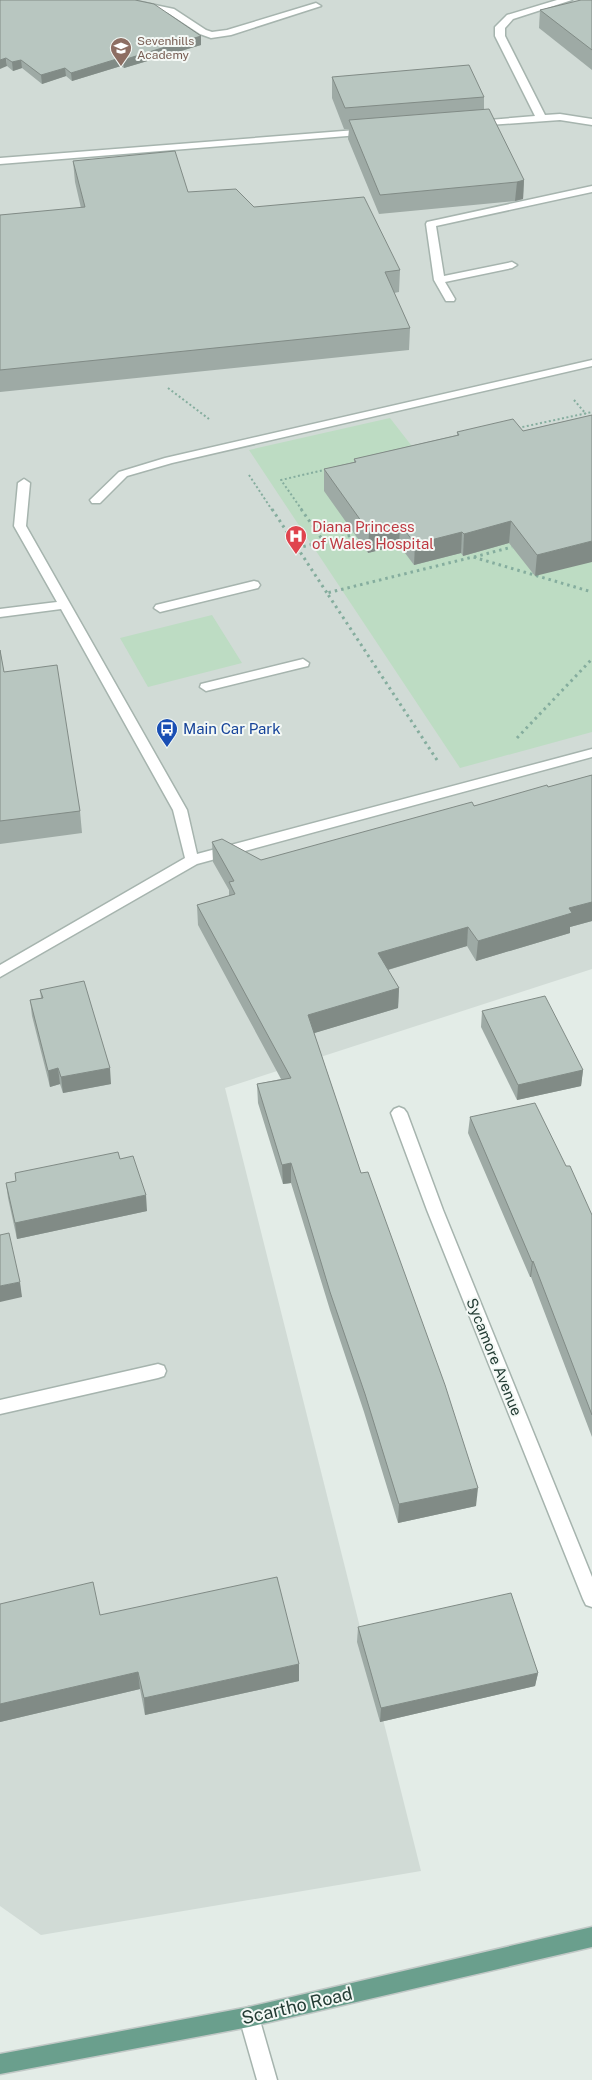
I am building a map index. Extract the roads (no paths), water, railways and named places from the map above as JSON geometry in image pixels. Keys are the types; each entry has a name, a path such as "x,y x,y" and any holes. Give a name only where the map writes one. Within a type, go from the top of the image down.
{"main road":[{"name":"Scartho Road","path":"0,2064 249,2017 592,1937"}],"street":[{"path":"118,0 171,11 203,32 211,35 228,33 316,6"},
{"path":"540,118 500,36 500,27 510,17 567,0"},
{"path":"462,125 560,117 592,122"},
{"path":"0,161 383,131"},
{"path":"450,299 439,280 431,224 592,189"},
{"path":"439,280 512,265"},
{"path":"96,500 123,474 168,460 592,363"},
{"path":"24,483 20,526 180,810 192,860"},
{"path":"160,608 254,585"},
{"path":"0,613 64,605"},
{"path":"206,687 303,662"},
{"path":"0,972 192,860 592,753"},
{"name":"Sycamore Avenue","path":"399,1114 439,1219 592,1599"},
{"path":"0,1407 158,1371"},
{"path":"249,2017 267,2080"}],"place":[{"name":"Sevenhills Academy","path":"121,67"},
{"name":"Diana Princess of Wales Hospital","path":"296,555"},
{"name":"Main Car Park","path":"167,748"}]}
